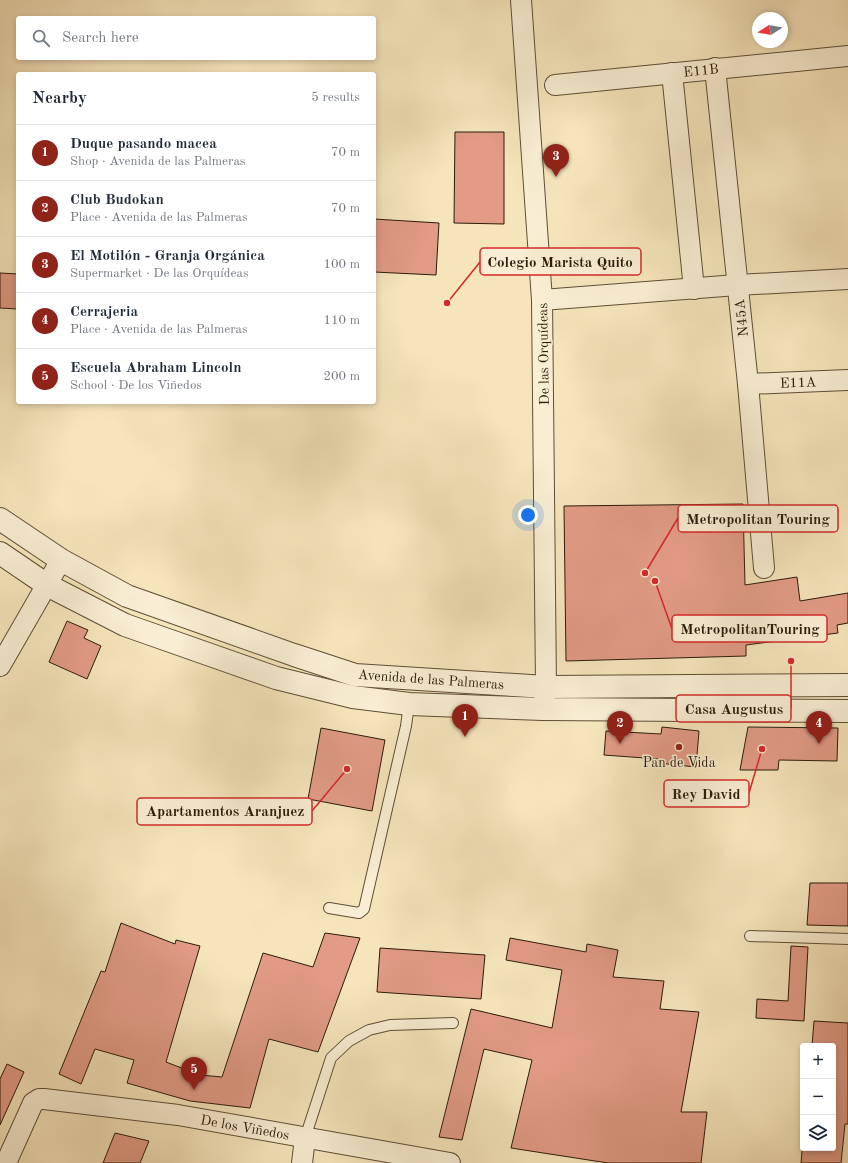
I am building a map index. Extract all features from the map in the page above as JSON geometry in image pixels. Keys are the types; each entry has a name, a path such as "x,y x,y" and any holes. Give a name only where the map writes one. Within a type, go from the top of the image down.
{"street":[{"name":"De las Orquídeas","path":"521,0 542,300 546,687 543,709"},
{"name":"E11B","path":"555,85 848,56"},
{"name":"N45A","path":"715,68 748,384 764,568"},
{"path":"672,73 694,288"},
{"path":"542,300 694,288 848,279"},
{"name":"E11A","path":"748,384 848,380"},
{"name":"Avenida de las Palmeras","path":"0,519 61,560 127,596 355,675 546,687 848,685"},
{"name":"Avenida de las Palmeras","path":"0,553 48,586 125,625 276,678 353,697 409,704 543,709 848,711"},
{"path":"0,666 48,586 61,560"},
{"name":"De los Viñedos","path":"6,1163 33,1103 39,1099 178,1115 450,1163"},
{"path":"302,1163 305,1138"}],"lane":[{"path":"329,908 359,913 364,909 406,726 409,704"},
{"path":"750,936 848,939"},
{"path":"305,1138 331,1058 349,1041 368,1030 390,1025 453,1023"}],"building":[{"path":"455,132 504,132 504,224 454,223"},
{"path":"376,219 439,223 436,275 376,272"},
{"path":"0,273 16,274 16,309 0,308"},
{"path":"743,504 745,585 797,577 800,601 848,593 848,623 837,625 838,633 746,645 746,656 566,661 564,506"},
{"path":"67,621 88,630 84,638 101,646 87,679 49,662"},
{"path":"662,727 699,731 696,767 658,763 658,759 604,755 606,731 661,734"},
{"path":"748,727 838,728 837,761 779,760 778,770 740,770"},
{"path":"321,728 385,740 372,811 308,799"},
{"path":"810,883 848,883 848,926 807,925"},
{"path":"121,923 175,944 176,940 200,946 166,1062 200,1075 222,1077 263,953 313,967 325,933 360,938 318,1052 269,1039 250,1108 190,1101 127,1083 134,1060 95,1049 81,1084 59,1074 101,971 105,972"},
{"path":"510,938 586,952 587,944 618,950 613,977 664,981 660,1009 699,1012 681,1112 707,1112 701,1163 608,1163 511,1148 532,1060 484,1049 462,1140 439,1137 471,1009 552,1028 562,970 506,960"},
{"path":"791,946 808,947 804,1021 756,1018 757,999 788,1001"},
{"path":"380,948 485,955 481,999 377,992"},
{"path":"814,1021 848,1023 848,1124 845,1124 841,1163 801,1163 802,1151 836,1151 836,1043 812,1043"},
{"path":"7,1064 24,1072 0,1125 0,1079"},
{"path":"115,1133 149,1141 140,1163 103,1163"}],"place":[{"name":"El Motilón - Granja Orgánica","path":"556,177"},
{"name":"Colegio Marista Quito","path":"447,303"},
{"name":"Metropolitan Touring","path":"645,573"},
{"name":"MetropolitanTouring","path":"655,581"},
{"name":"Casa Augustus","path":"791,661"},
{"name":"Duque pasando macea","path":"465,737"},
{"name":"Club Budokan","path":"620,744"},
{"name":"Cerrajeria","path":"819,744"},
{"name":"Pan de Vida","path":"679,747"},
{"name":"Rey David","path":"762,749"},
{"name":"Apartamentos Aranjuez","path":"347,769"},
{"name":"Escuela Abraham Lincoln","path":"194,1090"}]}
